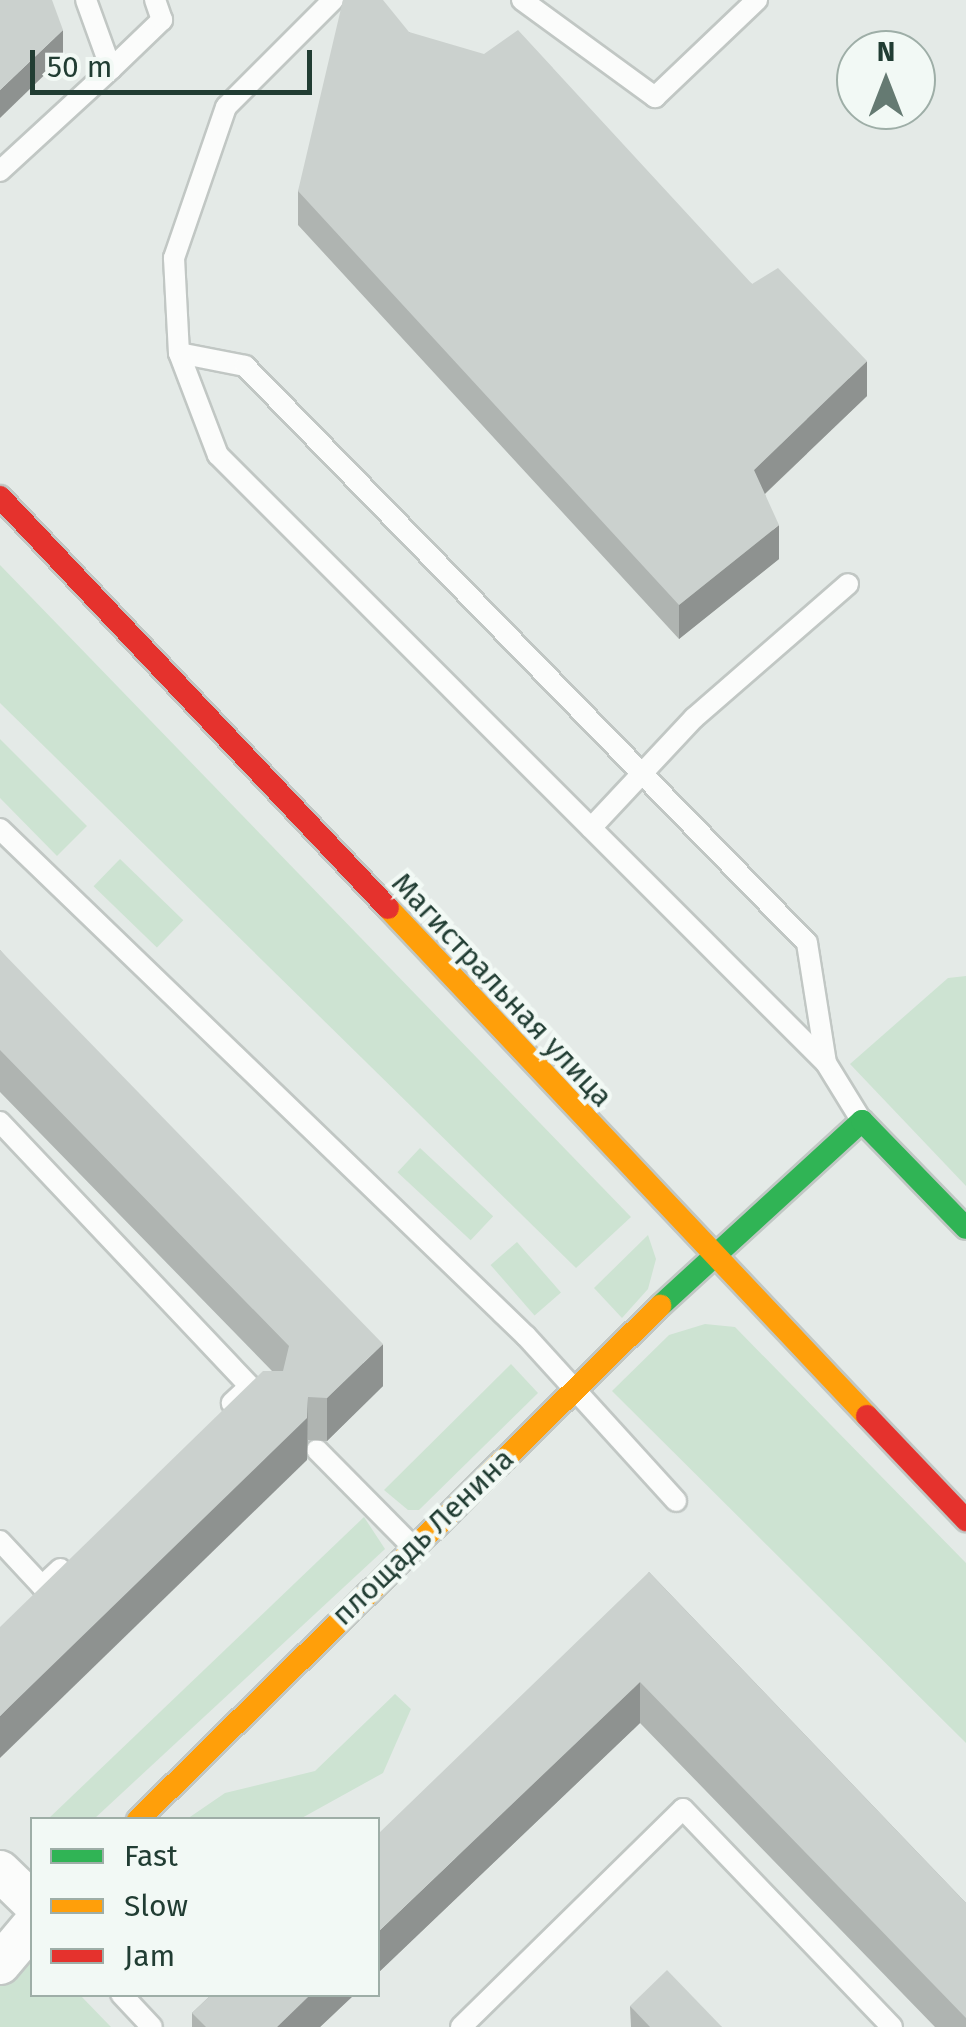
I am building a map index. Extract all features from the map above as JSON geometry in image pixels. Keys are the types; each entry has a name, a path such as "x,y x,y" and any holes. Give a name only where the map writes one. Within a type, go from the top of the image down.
{"main road":[{"name":"Магистральная улица","path":"0,497 710,1256 966,1520"},
{"name":"площадь Ленина","path":"141,1817 710,1256 862,1121"},
{"path":"862,1121 966,1228"}],"street":[{"path":"0,1871 30,1900"},
{"path":"0,1964 30,1928"}],"lane":[{"path":"86,0 111,69"},
{"path":"0,170 162,20 156,0"},
{"path":"333,0 226,107 174,258 179,353 218,455 826,1063 862,1121"},
{"path":"522,0 655,97 758,0"},
{"path":"179,353 245,366 807,943 826,1063"},
{"path":"591,828 641,772 848,584"},
{"path":"0,829 576,1388 676,1501"},
{"path":"0,1122 250,1386 273,1404"},
{"path":"208,1426 250,1386"},
{"path":"318,1450 413,1546"},
{"path":"0,1542 42,1586 84,1546"},
{"path":"462,2027 682,1808 892,2027"},
{"path":"124,1997 152,2027"}],"green space":[{"path":"0,565 631,1217 576,1268 0,703"},
{"path":"0,739 87,826 57,856 0,798"},
{"path":"120,859 183,920 157,947 94,886"},
{"path":"966,976 966,1186 850,1064 948,978"},
{"path":"420,1148 493,1216 471,1240 397,1172"},
{"path":"648,1235 656,1259 648,1289 622,1318 594,1288"},
{"path":"517,1242 561,1293 535,1316 491,1265"},
{"path":"705,1324 735,1327 966,1563 966,1743 612,1391 669,1335"},
{"path":"511,1364 538,1393 419,1510 408,1510 384,1490"},
{"path":"364,1517 385,1549 96,1817 50,1817"},
{"path":"395,1694 411,1709 383,1773 304,1817 190,1817 225,1793 315,1771"},
{"path":"30,1960 30,1997 82,1997 111,2027 0,2027 0,1982"}],"building":[{"path":"0,0 52,0 63,30 0,90"},
{"path":"343,0 383,0 409,32 484,54 518,30 752,284 778,268 867,361 754,470 779,525 679,605 298,191"},
{"path":"0,950 383,1344 327,1398 308,1397 307,1418 0,1716 0,1627 263,1371 283,1371 289,1346 0,1050"},
{"path":"649,1572 966,1903 966,2018 640,1682 380,1930 380,1832"},
{"path":"667,1970 722,2027 650,2027 630,2006"},
{"path":"209,1997 308,1997 277,2027 206,2027 192,2013"}],"traffic: fast":[{"path":"660,1306 862,1121 966,1228"}],"traffic: slow":[{"path":"388,908 867,1416"},
{"path":"141,1817 660,1306"}],"traffic: jam":[{"path":"0,497 388,908"},
{"path":"867,1416 966,1520"}]}
